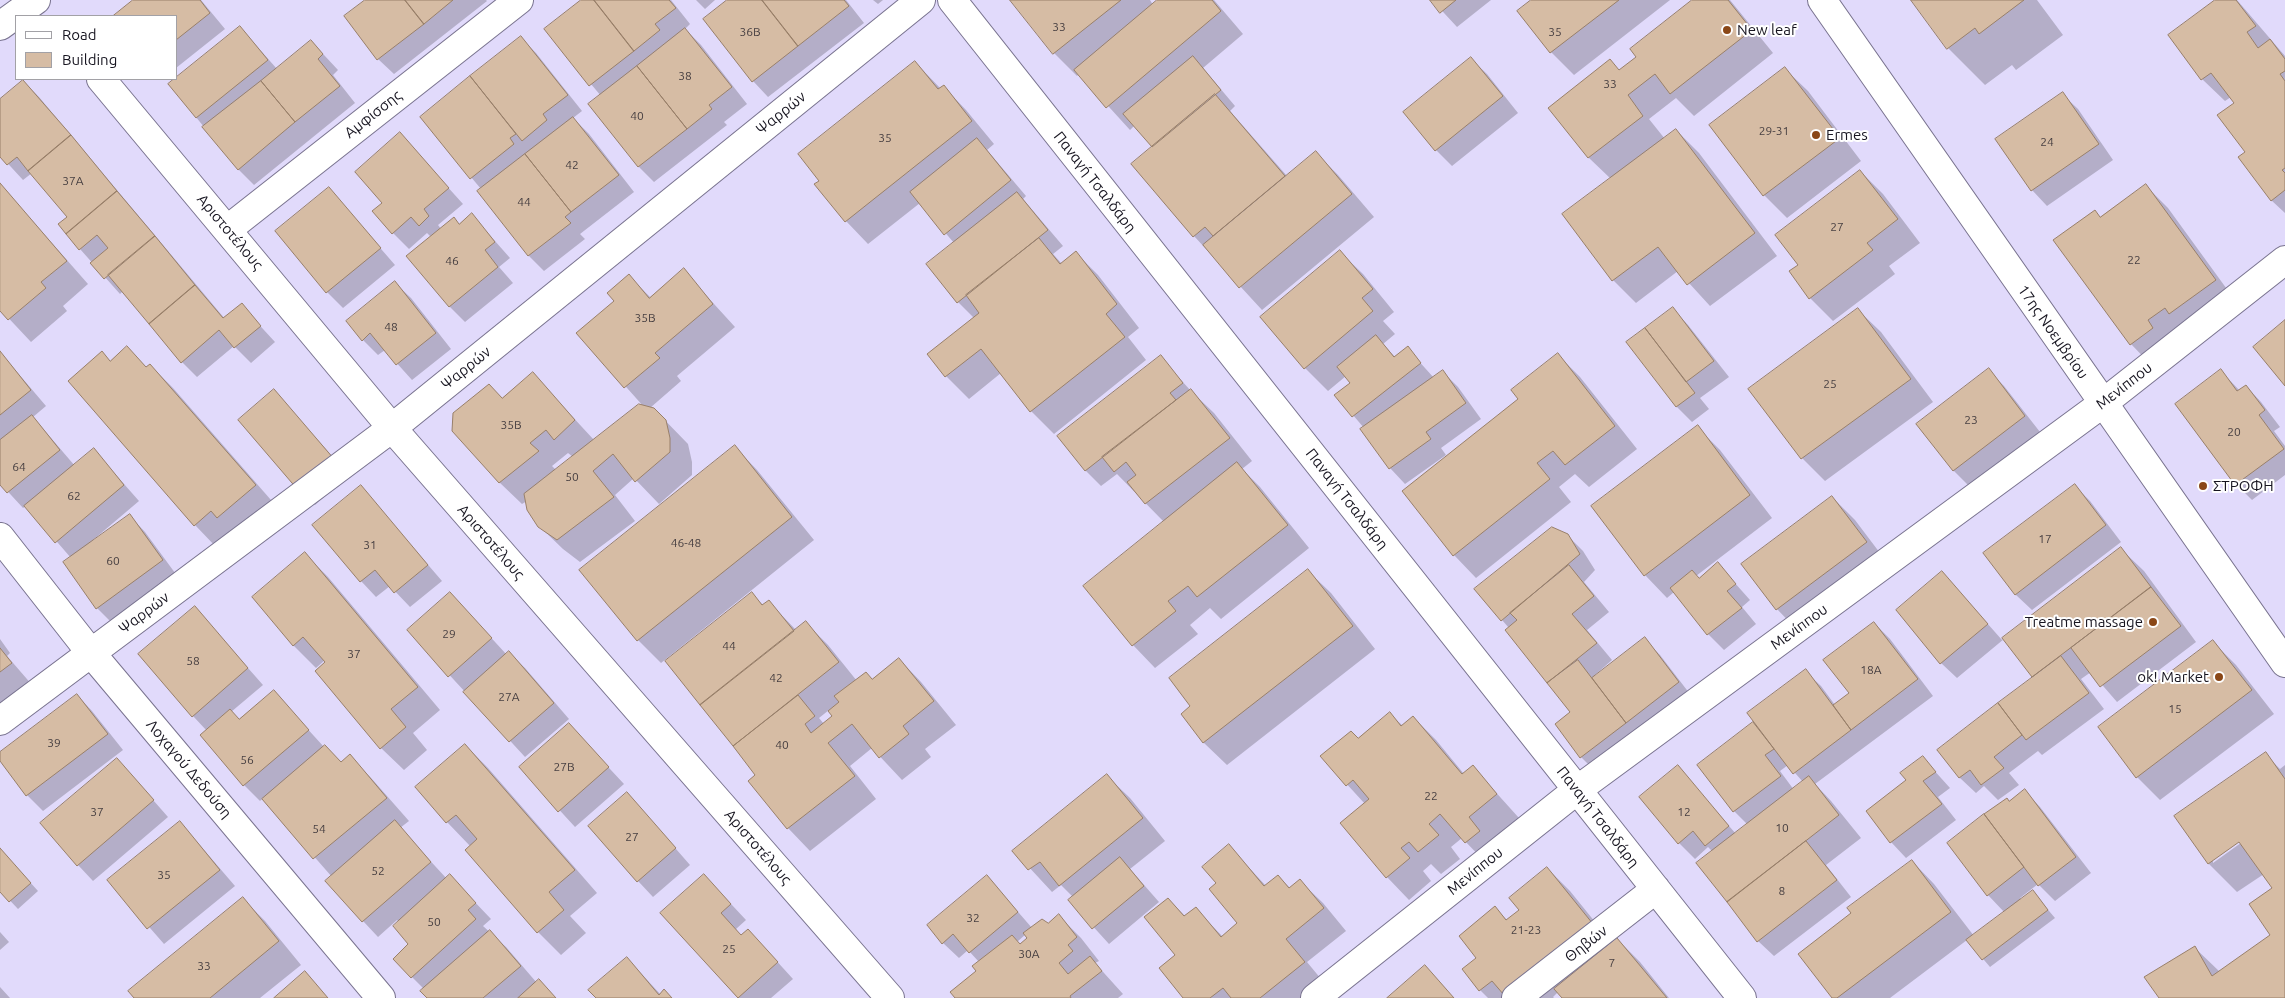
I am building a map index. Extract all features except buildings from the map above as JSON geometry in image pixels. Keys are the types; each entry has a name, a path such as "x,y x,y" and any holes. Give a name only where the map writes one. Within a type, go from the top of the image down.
{"street":[{"name":"Αμφίσσης","path":"228,229 519,0"},
{"name":"Ψαρρών","path":"0,721 392,428 921,0"},
{"name":"Παναγή Τσαλδάρη","path":"952,0 1742,998"},
{"name":"17ης Νοεμβρίου","path":"1822,0 2102,404 2285,663"},
{"path":"19,15 38,4"},
{"path":"0,26 15,17"},
{"name":"Αριστοτέλους","path":"102,80 392,428 890,998"},
{"name":"Μενίππου","path":"1316,998 1577,790 2102,404 2285,260"},
{"name":"Λοχαγού Δεδούση","path":"0,537 91,652 381,998"},
{"name":"Θηβών","path":"1516,998 1656,889"}],"place":[{"name":"New leaf","path":"1727,30"},
{"name":"Ermes","path":"1816,135"},
{"name":"ΣΤΡΟΦΗ","path":"2203,486"},
{"name":"Treatme massage","path":"2153,622"},
{"name":"ok! Market","path":"2219,677"}]}
